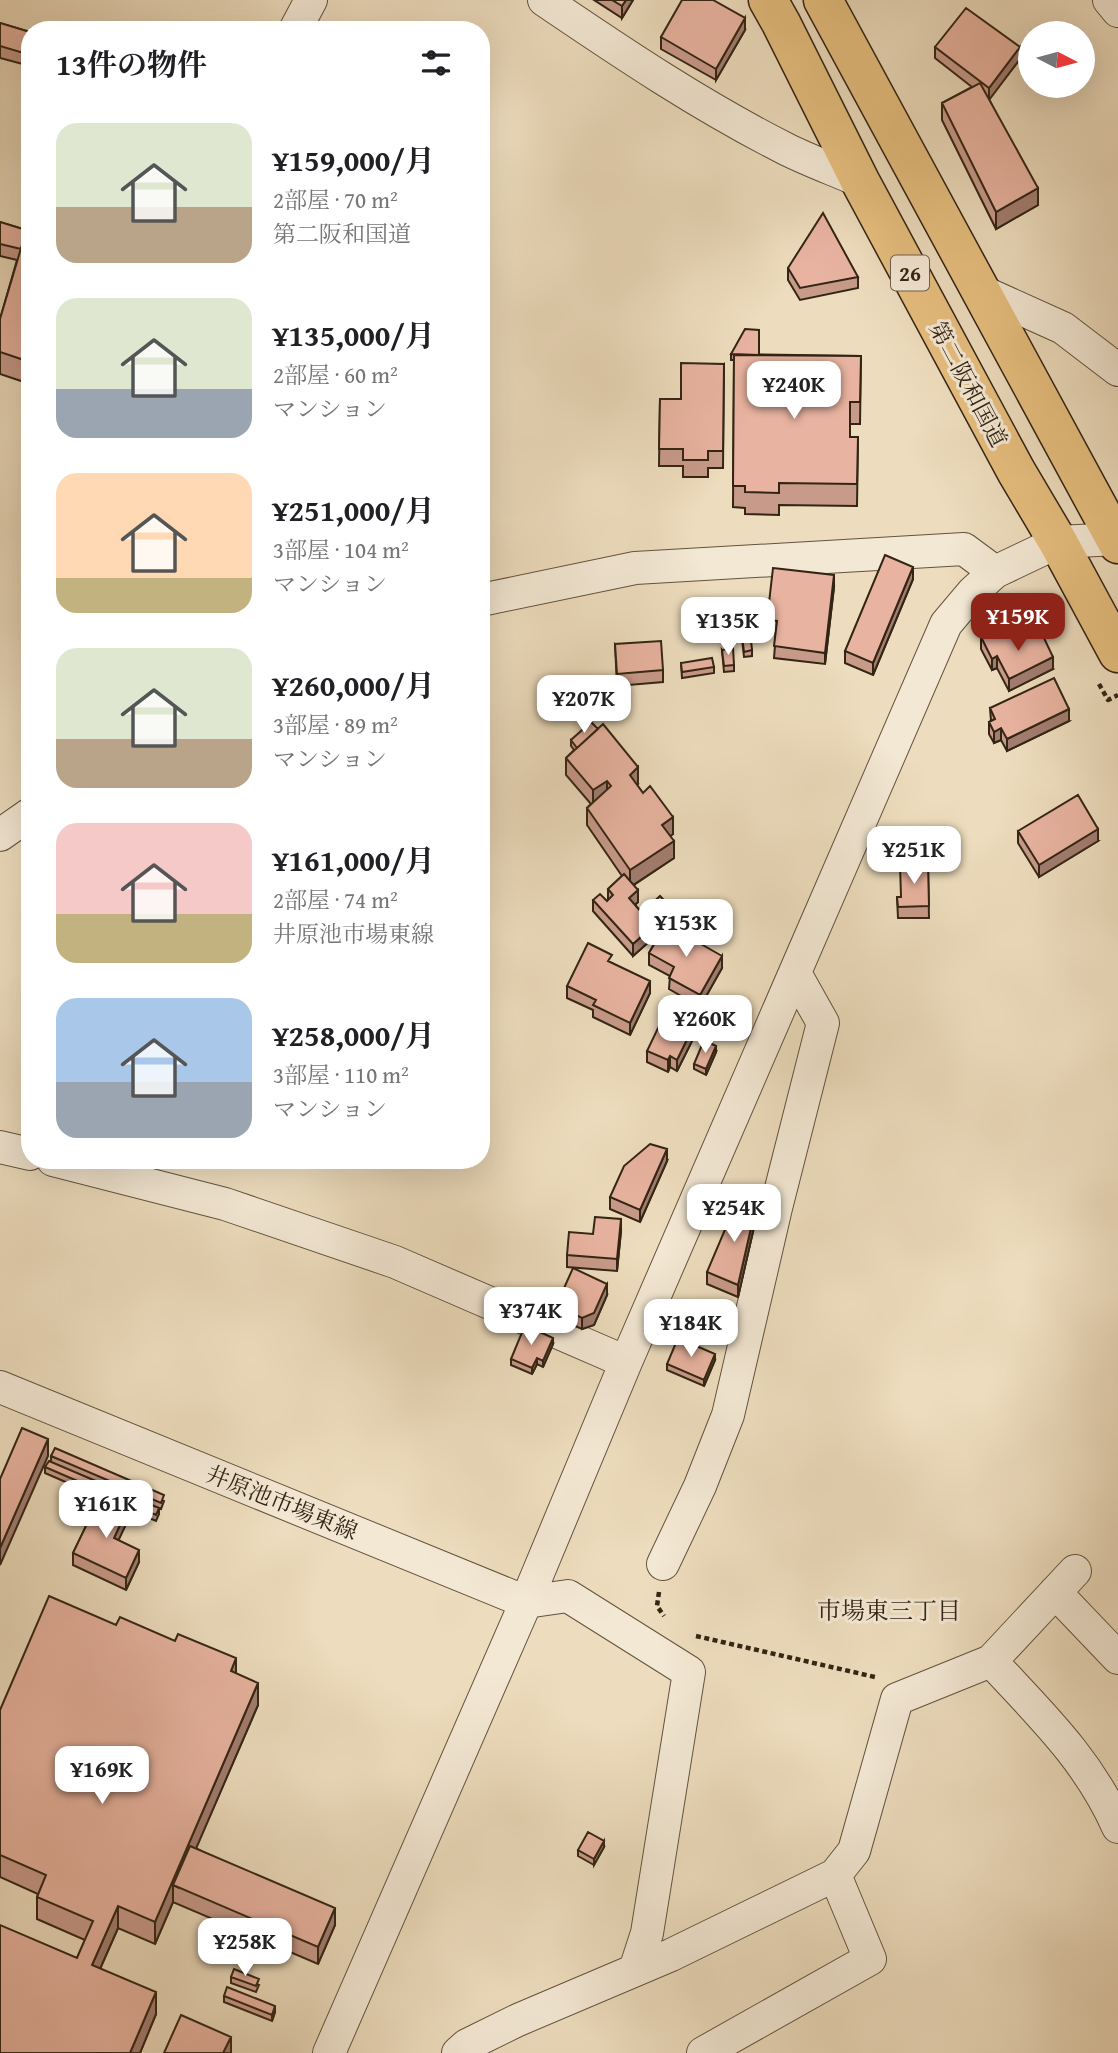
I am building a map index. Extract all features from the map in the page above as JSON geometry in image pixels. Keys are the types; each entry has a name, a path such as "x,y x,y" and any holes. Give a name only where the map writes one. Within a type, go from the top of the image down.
{"highway":[{"name":"第二阪和国道","path":"768,0 860,181 1016,471 1118,653"},
{"name":"26","path":"823,0 1117,541"}],"street":[{"path":"300,21 311,0"},
{"path":"544,0 637,63 707,104 786,149 860,181"},
{"path":"1109,0 1118,11"},
{"path":"981,291 1063,328 1118,370"},
{"path":"329,2053 946,624 973,592 995,572 1058,542 1117,541"},
{"path":"490,598 635,568 964,549 995,572"},
{"path":"0,835 21,820"},
{"path":"663,1564 700,1486 728,1415 776,1208 823,1023 795,973"},
{"path":"0,1147 21,1152"},
{"path":"88,1169 225,1204 395,1262 626,1362"},
{"name":"井原池市場東線","path":"0,1387 526,1602"},
{"path":"458,2053 467,2045 518,2020 671,1955 835,1875 854,1851 897,1699 990,1661 1065,1581 1118,1657"},
{"path":"526,1602 568,1596 689,1672 647,1933 635,1970"},
{"path":"990,1661 1073,1750 1109,1806 1118,1826"},
{"path":"703,2053 870,1959 835,1875"}],"path":[{"path":"663,1564 657,1606 668,1623"},
{"path":"686,1634 892,1681 903,1696"}],"building":[{"path":"612,0 626,0 622,6"},
{"path":"682,0 713,0 745,18 716,69 661,37"},
{"path":"966,8 1018,46 1018,50 989,88 935,47"},
{"path":"0,23 21,29 21,52 0,46"},
{"path":"980,83 1038,188 996,212 942,103"},
{"path":"823,213 858,277 800,288 788,268"},
{"path":"0,222 21,228 21,249 0,244"},
{"path":"21,248 21,359 0,352 0,319"},
{"path":"745,329 759,330 759,355 731,354"},
{"path":"734,355 861,356 860,402 850,402 850,437 858,437 857,484 779,483 779,493 745,492 745,486 733,486"},
{"path":"681,363 724,364 723,451 708,451 708,460 683,460 683,449 659,449 660,399 681,399"},
{"path":"885,555 913,567 873,663 845,651"},
{"path":"773,568 834,575 825,653 774,646 777,621 767,620"},
{"path":"749,620 752,650 744,652 740,621"},
{"path":"981,637 1044,638 1053,657 1009,679 997,656 992,659"},
{"path":"661,641 663,670 617,674 615,644"},
{"path":"733,648 734,665 724,666 722,650"},
{"path":"712,658 714,667 682,672 681,663"},
{"path":"1054,678 1069,709 1007,739 1001,728 994,732 989,722 995,719 990,708"},
{"path":"591,722 598,729 577,748 571,740"},
{"path":"603,724 638,767 630,775 643,793 650,786 673,817 662,825 674,841 630,870 587,808 611,786 607,781 593,790 566,758"},
{"path":"1078,795 1098,829 1039,865 1018,831"},
{"path":"900,864 928,864 929,906 898,907 897,897 901,897"},
{"path":"624,874 638,890 629,898 642,913 660,896 672,909 633,944 593,900 600,894 607,901 613,895 608,889"},
{"path":"666,924 722,956 700,995 669,978 674,967 649,953"},
{"path":"588,943 612,955 608,961 650,981 630,1023 593,1005 596,1000 567,986"},
{"path":"673,997 696,1021 677,1060 670,1056 668,1060 647,1051"},
{"path":"704,1040 716,1046 706,1069 694,1064"},
{"path":"650,1144 667,1149 640,1210 610,1197 624,1166"},
{"path":"738,1199 756,1206 738,1285 707,1272"},
{"path":"595,1217 621,1219 617,1259 567,1255 569,1232 593,1234"},
{"path":"573,1268 607,1284 594,1313 582,1318 556,1306"},
{"path":"525,1325 553,1338 543,1361 537,1358 532,1368 511,1359"},
{"path":"678,1338 715,1354 704,1380 667,1364"},
{"path":"22,1428 48,1439 0,1548 0,1479"},
{"path":"55,1448 164,1495 161,1503 51,1456"},
{"path":"49,1461 159,1508 156,1515 45,1467"},
{"path":"100,1497 127,1510 114,1538 139,1550 126,1578 73,1553"},
{"path":"49,1596 116,1625 120,1617 175,1641 178,1634 236,1658 231,1671 258,1683 155,1922 118,1906 92,1965 156,1992 130,2053 0,2053 0,1925 77,1958 93,1921 37,1897 46,1875 0,1855 0,1710"},
{"path":"588,1832 604,1841 594,1859 578,1850"},
{"path":"190,1846 335,1908 318,1947 173,1885"},
{"path":"234,1969 259,1979 256,1986 231,1977"},
{"path":"227,1987 275,2006 272,2015 224,1996"},
{"path":"181,2015 231,2037 223,2053 164,2053"}],"district":[{"name":"市場東三丁目","path":"889,1610"}]}
